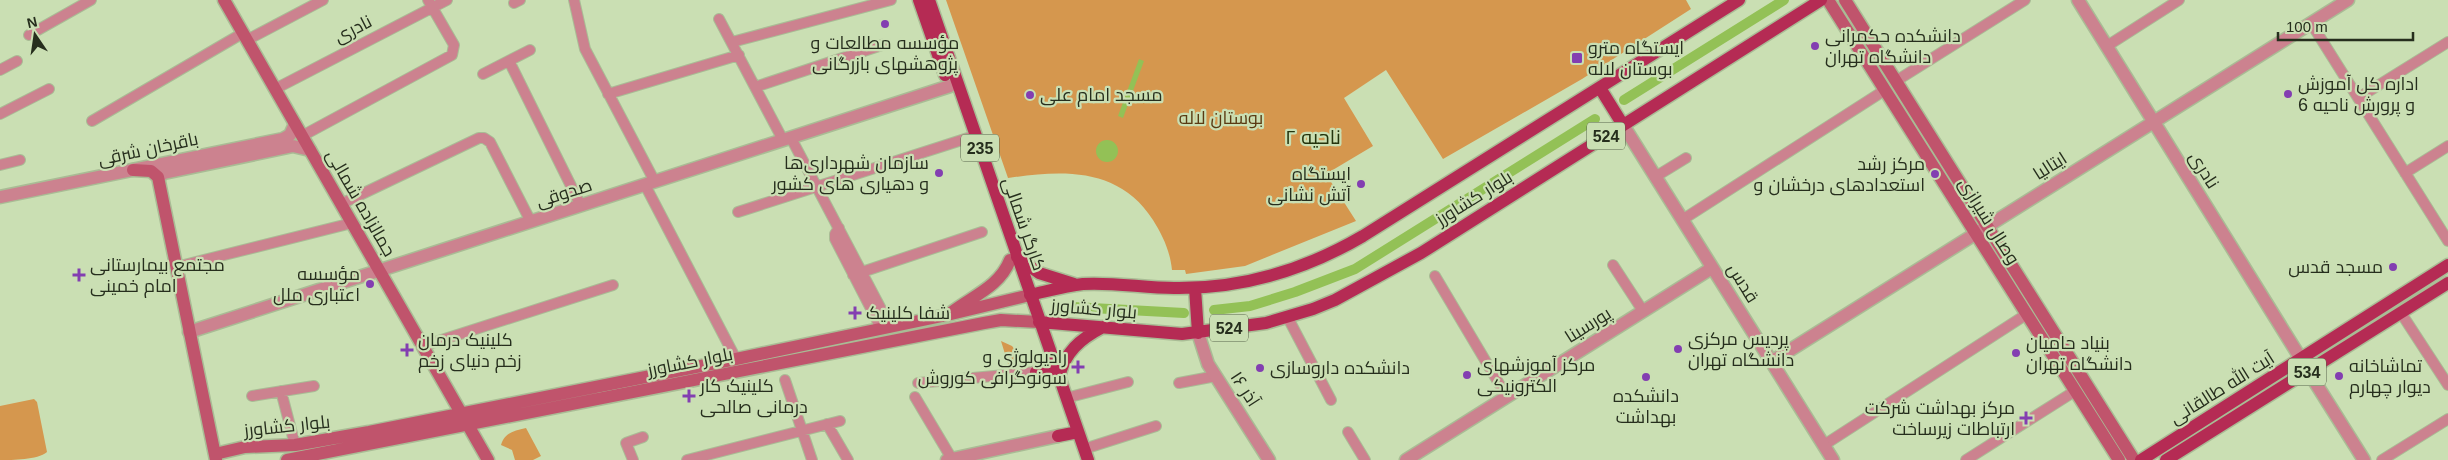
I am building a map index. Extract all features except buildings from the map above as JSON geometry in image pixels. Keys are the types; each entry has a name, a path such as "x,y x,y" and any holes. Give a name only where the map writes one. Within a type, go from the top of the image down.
{"main road":[{"name":"جمالزاده شمالی","path":"224,0 488,460"},
{"path":"919,0 954,85"},
{"path":"929,0 954,85"},
{"name":"بلوار کشاورز","path":"287,460 465,418 947,315 1078,285 1195,288 1232,285 1297,268 1339,250 1739,0"},
{"name":"بلوار کشاورز","path":"216,457 251,446 295,445 465,418 990,322 1007,320 1039,322 1182,334 1288,318 1335,300 1390,271 1821,0"},
{"name":"وصال شیرازی","path":"1828,0 1976,234 2032,310 2081,387 2134,460"},
{"name":"وصال شیرازی","path":"1845,0 1987,226 2032,310"},
{"name":"کارگر شمالی","path":"954,85 1027,296 1039,322 1086,455"},
{"path":"1600,88 1623,125"},
{"path":"133,170 150,171 158,177 216,457"},
{"path":"947,315 997,282 1014,259 1044,275 1078,285"},
{"name":"آیت الله طالقانی","path":"2141,460 2448,266"},
{"name":"آیت الله طالقانی","path":"2166,460 2448,283"},
{"path":"1195,288 1198,333"},
{"path":"1036,372 1057,372 1070,351 1087,336 1103,327"},
{"path":"2301,359 2308,371"},
{"name":"وصال شیرازی","path":"2081,387 2119,460"},
{"path":"1058,436 1078,432"}],"street":[{"path":"29,35 91,0"},
{"path":"92,120 245,36 324,0"},
{"name":"نادری","path":"275,89 430,4 447,0"},
{"path":"574,0 583,44 736,359"},
{"path":"732,42 891,0"},
{"path":"1896,81 2025,0"},
{"name":"نادری","path":"2078,0 2301,359"},
{"path":"2107,46 2178,0"},
{"name":"ایتالیا","path":"1772,362 2348,0"},
{"path":"302,136 449,58 454,53 454,45 430,4"},
{"path":"719,19 755,87 817,186 839,228 857,273 885,327"},
{"path":"2311,23 2448,241"},
{"path":"2358,98 2448,42"},
{"path":"755,87 885,44"},
{"path":"483,74 530,50"},
{"path":"608,94 738,55"},
{"path":"0,70 17,61"},
{"path":"509,61 581,206"},
{"name":"صدوقی","path":"190,332 954,85"},
{"path":"0,112 49,89"},
{"path":"1682,220 1886,90"},
{"name":"باقرخان شرقی","path":"0,198 283,139 290,135 295,124"},
{"name":"قدس","path":"1623,125 1833,460"},
{"path":"738,212 972,137"},
{"path":"341,204 479,138 484,138 490,142 531,222"},
{"path":"158,177 164,173 293,146 310,150"},
{"path":"2405,174 2448,146"},
{"path":"1655,177 1686,158"},
{"path":"0,164 20,160"},
{"path":"176,267 352,223"},
{"path":"857,273 982,232"},
{"path":"1613,265 1643,311"},
{"name":"پورسینا","path":"1406,460 1712,268"},
{"path":"1435,276 1507,397"},
{"path":"423,346 613,285"},
{"path":"1824,445 2032,310"},
{"path":"2401,313 2448,385"},
{"path":"1288,318 1331,400"},
{"name":"۱۶ آذر","path":"1198,333 1208,364 1269,460"},
{"path":"2308,371 2364,460"},
{"path":"918,383 1036,372"},
{"path":"1179,383 1216,376"},
{"path":"784,380 812,460"},
{"path":"1066,398 1128,382"},
{"path":"252,396 314,386"},
{"path":"1966,460 2081,387"},
{"path":"281,391 295,445"},
{"path":"915,398 957,459 1058,436"},
{"path":"2382,460 2448,419"},
{"path":"687,460 840,420"},
{"path":"827,424 848,460"},
{"path":"1086,455 1156,426"},
{"path":"1348,432 1365,460"},
{"path":"633,460 626,443 643,437"}],"green space":[{"name":"بوستان لاله","path":"946,0 1686,0 1691,9 1582,79 1443,159 1386,70 1344,98 1373,146 1326,174 1356,221 1245,266 1186,274 1185,270 1172,270 1168,250 1157,226 1139,203 1124,190 1107,181 1069,174 1029,175 1008,178"},
{"path":"1001,341 1012,346 1026,364 1009,367"},
{"path":"34,399 37,402 47,452 31,458 0,460 0,406"},
{"path":"526,428 541,456 533,460 515,460 512,450 501,445 505,437 514,431"}],"shaded area":[{"path":"1139,59 1144,61 1123,118 1118,116"},
{"path":"1107,140 1115,143 1118,151 1115,159 1107,162 1099,159 1096,151 1099,143"}],"waterway":[{"path":"1624,100 1784,0"},
{"path":"1214,310 1250,306 1295,292 1355,269 1595,119"},
{"path":"1073,307 1184,313"}],"place":[{"name":"مؤسسه مطالعات و پژوهشهای بازرگانی","path":"885,24"},
{"name":"دانشکده حکمرانی دانشگاه تهران","path":"1815,46"},
{"name":"ایستگاه مترو بوستان لاله","path":"1577,58"},
{"name":"اداره کل آموزش و پرورش ناحیه 6","path":"2288,94"},
{"name":"مسجد امام علی","path":"1030,95"},
{"name":"سازمان شهرداری‌ها و دهیاری‌ های کشور","path":"939,173"},
{"name":"مرکز رشد استعدادهای درخشان و","path":"1935,174"},
{"name":"ایستگاه آتش نشانی","path":"1361,184"},
{"name":"مسجد قدس","path":"2393,267"},
{"name":"مجتمع بیمارستانی امام خمینی","path":"79,275"},
{"name":"مؤسسه اعتباری ملل","path":"370,284"},
{"name":"شفا کلینیک","path":"855,313"},
{"name":"پردیس مرکزی دانشگاه‌ تهران","path":"1678,349"},
{"name":"کلینیک درمان زخم دنیای زخم","path":"407,350"},
{"name":"بنیاد حامیان دانشگاه تهران","path":"2016,353"},
{"name":"رادیولوژی و سونوگرافی کوروش","path":"1078,367"},
{"name":"دانشکده داروسازی","path":"1260,368"},
{"name":"مرکز آموزشهای الکترونیکی","path":"1467,375"},
{"name":"تماشاخانه دیوار چهارم","path":"2339,376"},
{"name":"دانشکده بهداشت","path":"1646,377"},
{"name":"کلینیک کار درمانی صالحی","path":"689,396"},
{"name":"مرکز بهداشت شرکت ارتباطات زیرساخت","path":"2026,418"}],"district":[{"name":"ناحیه ۲","path":"1313,137"}]}
